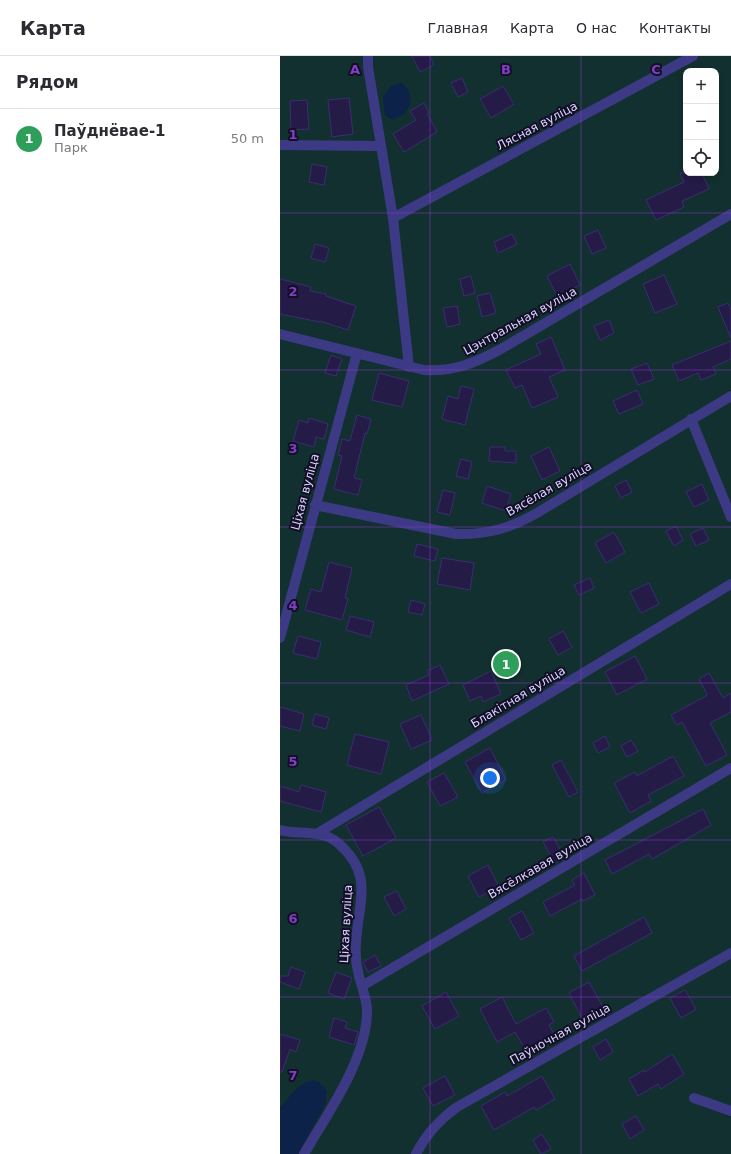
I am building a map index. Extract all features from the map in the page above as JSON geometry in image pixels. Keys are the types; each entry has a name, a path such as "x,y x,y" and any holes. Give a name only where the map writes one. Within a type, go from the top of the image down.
{"lane":[{"path":"368,56 368,67 380,146 393,218 409,367"},
{"name":"Лясная вуліца","path":"393,218 693,56"},
{"path":"280,145 380,146"},
{"name":"Цэнтральная вуліца","path":"280,334 409,367 439,371 455,369 485,358 731,214"},
{"name":"Ціхая вуліца","path":"280,638 357,353"},
{"name":"Вясёлая вуліца","path":"315,505 443,532 472,535 488,533 521,522 537,513 731,396"},
{"path":"691,419 731,517"},
{"name":"Блакітная вуліца","path":"318,833 731,584"},
{"name":"Вясёлкавая вуліца","path":"362,986 731,768"},
{"name":"Ціхая вуліца","path":"280,830 296,834 318,833 331,838 342,847 351,858 361,879 363,892 356,951 357,969 366,998 367,1012 360,1045 342,1087 304,1154"},
{"name":"Паўночная вуліца","path":"416,1154 426,1136 435,1125 457,1107 731,953"},
{"path":"694,1098 731,1112"}],"green space":[{"path":"280,56 731,56 731,1154 280,1154"}],"water":[{"path":"402,83 409,90 411,103 404,114 393,120 385,116 383,97 391,86"},
{"path":"313,1080 319,1082 327,1091 325,1105 298,1154 280,1154 280,1108 299,1087"}],"building":[{"path":"412,56 430,56 434,65 420,72"},
{"path":"462,78 468,92 458,97 451,83"},
{"path":"503,86 514,104 491,118 480,99"},
{"path":"349,98 353,134 332,137 328,100"},
{"path":"307,100 309,129 291,130 290,101"},
{"path":"424,103 429,113 427,114 437,132 404,152 393,134 416,120 410,111"},
{"path":"312,164 327,167 324,185 309,182"},
{"path":"680,173 683,173 683,176 703,176 709,189 682,201 684,207 656,220 646,200 684,182"},
{"path":"598,230 606,248 592,254 584,236"},
{"path":"512,234 517,244 498,253 494,242"},
{"path":"315,244 329,248 325,262 311,258"},
{"path":"570,264 580,285 557,296 547,276"},
{"path":"664,275 677,304 655,313 643,284"},
{"path":"471,276 475,293 464,296 460,279"},
{"path":"280,279 311,287 310,291 326,294 326,296 356,306 348,330 320,321 280,314"},
{"path":"490,293 496,313 482,317 477,296"},
{"path":"728,303 731,310 731,338 718,307"},
{"path":"457,306 460,324 447,327 443,308"},
{"path":"609,320 614,333 600,340 594,326"},
{"path":"551,337 565,370 549,377 558,397 532,408 522,385 515,388 506,370 541,354 536,344"},
{"path":"731,341 731,359 713,367 716,374 701,380 698,373 679,381 672,365"},
{"path":"331,355 342,359 336,376 325,373"},
{"path":"647,363 654,379 638,385 631,369"},
{"path":"379,373 409,381 402,407 372,400"},
{"path":"461,386 474,389 465,425 442,419 448,396 458,399"},
{"path":"637,390 643,404 619,414 613,401"},
{"path":"357,415 371,419 367,434 365,433 354,478 362,480 358,495 334,489 342,456 338,455 342,439 350,441"},
{"path":"309,418 328,424 324,439 316,437 314,447 293,441 299,420 308,423"},
{"path":"490,447 505,447 505,451 516,451 516,463 489,461"},
{"path":"549,447 560,471 542,480 531,456"},
{"path":"461,459 472,462 468,479 456,476"},
{"path":"626,480 632,492 621,498 615,486"},
{"path":"702,484 709,500 694,507 686,492"},
{"path":"487,486 511,494 506,511 482,503"},
{"path":"443,490 455,493 450,515 437,512"},
{"path":"676,526 683,540 674,546 666,531"},
{"path":"703,528 709,540 696,546 690,534"},
{"path":"614,532 625,552 606,563 595,543"},
{"path":"417,544 438,549 435,561 414,556"},
{"path":"442,558 474,563 470,590 437,584"},
{"path":"329,562 352,568 345,598 348,599 342,620 305,610 311,589 321,592"},
{"path":"590,578 594,588 579,595 574,585"},
{"path":"649,583 659,604 641,613 630,592"},
{"path":"411,600 425,604 422,615 408,612"},
{"path":"350,616 374,622 370,637 346,630"},
{"path":"563,631 572,647 558,655 549,639"},
{"path":"298,636 321,642 317,659 293,653"},
{"path":"635,656 647,679 617,695 605,672"},
{"path":"440,665 449,684 412,701 406,685 429,675 427,671"},
{"path":"491,671 501,694 483,702 481,696 470,701 463,685"},
{"path":"709,673 723,698 731,693 731,712 710,723 727,755 706,766 682,722 677,725 671,715 706,696 707,694 699,679"},
{"path":"280,707 304,714 300,731 280,726"},
{"path":"315,714 329,718 326,729 312,725"},
{"path":"421,715 432,740 411,749 400,724"},
{"path":"355,734 389,742 381,774 347,765"},
{"path":"605,736 610,747 598,753 593,743"},
{"path":"631,740 638,751 627,757 621,746"},
{"path":"490,748 506,780 482,793 465,762"},
{"path":"673,756 684,776 648,795 651,801 630,813 614,783 635,772 637,776"},
{"path":"561,760 578,792 569,797 552,765"},
{"path":"444,773 458,797 440,806 427,782"},
{"path":"301,785 326,792 321,812 280,801 280,786 299,792"},
{"path":"379,807 396,838 363,856 346,825"},
{"path":"703,809 711,825 652,859 649,854 612,874 605,860"},
{"path":"553,837 565,858 555,863 543,842"},
{"path":"488,865 499,887 479,897 468,876"},
{"path":"584,873 595,895 583,901 582,899 550,916 543,902 575,885 572,880"},
{"path":"397,891 406,909 394,916 384,897"},
{"path":"522,911 534,933 521,940 509,918"},
{"path":"644,917 652,933 582,971 574,956"},
{"path":"375,955 381,966 368,972 363,962"},
{"path":"291,967 305,972 299,989 280,982 280,976 288,976"},
{"path":"336,972 352,978 344,999 328,993"},
{"path":"589,982 604,1009 583,1020 569,993"},
{"path":"685,990 696,1009 681,1018 670,998"},
{"path":"446,992 459,1016 435,1029 422,1006"},
{"path":"502,997 516,1024 546,1008 554,1022 549,1025 555,1036 526,1051 515,1032 497,1042 480,1009"},
{"path":"334,1018 347,1022 345,1028 358,1032 354,1045 329,1037"},
{"path":"280,1034 300,1040 296,1052 290,1049 282,1072 280,1072"},
{"path":"606,1039 613,1052 600,1060 593,1047"},
{"path":"672,1054 684,1074 661,1089 658,1084 638,1096 629,1079 644,1070 645,1072"},
{"path":"445,1076 455,1095 433,1106 423,1088"},
{"path":"542,1076 555,1099 536,1110 534,1107 494,1130 481,1106 505,1092 507,1096"},
{"path":"636,1116 644,1130 630,1139 622,1124"},
{"path":"542,1134 551,1149 541,1154 533,1140"}],"place":[{"name":"Паўднёвае-1","path":"506,664"}]}
